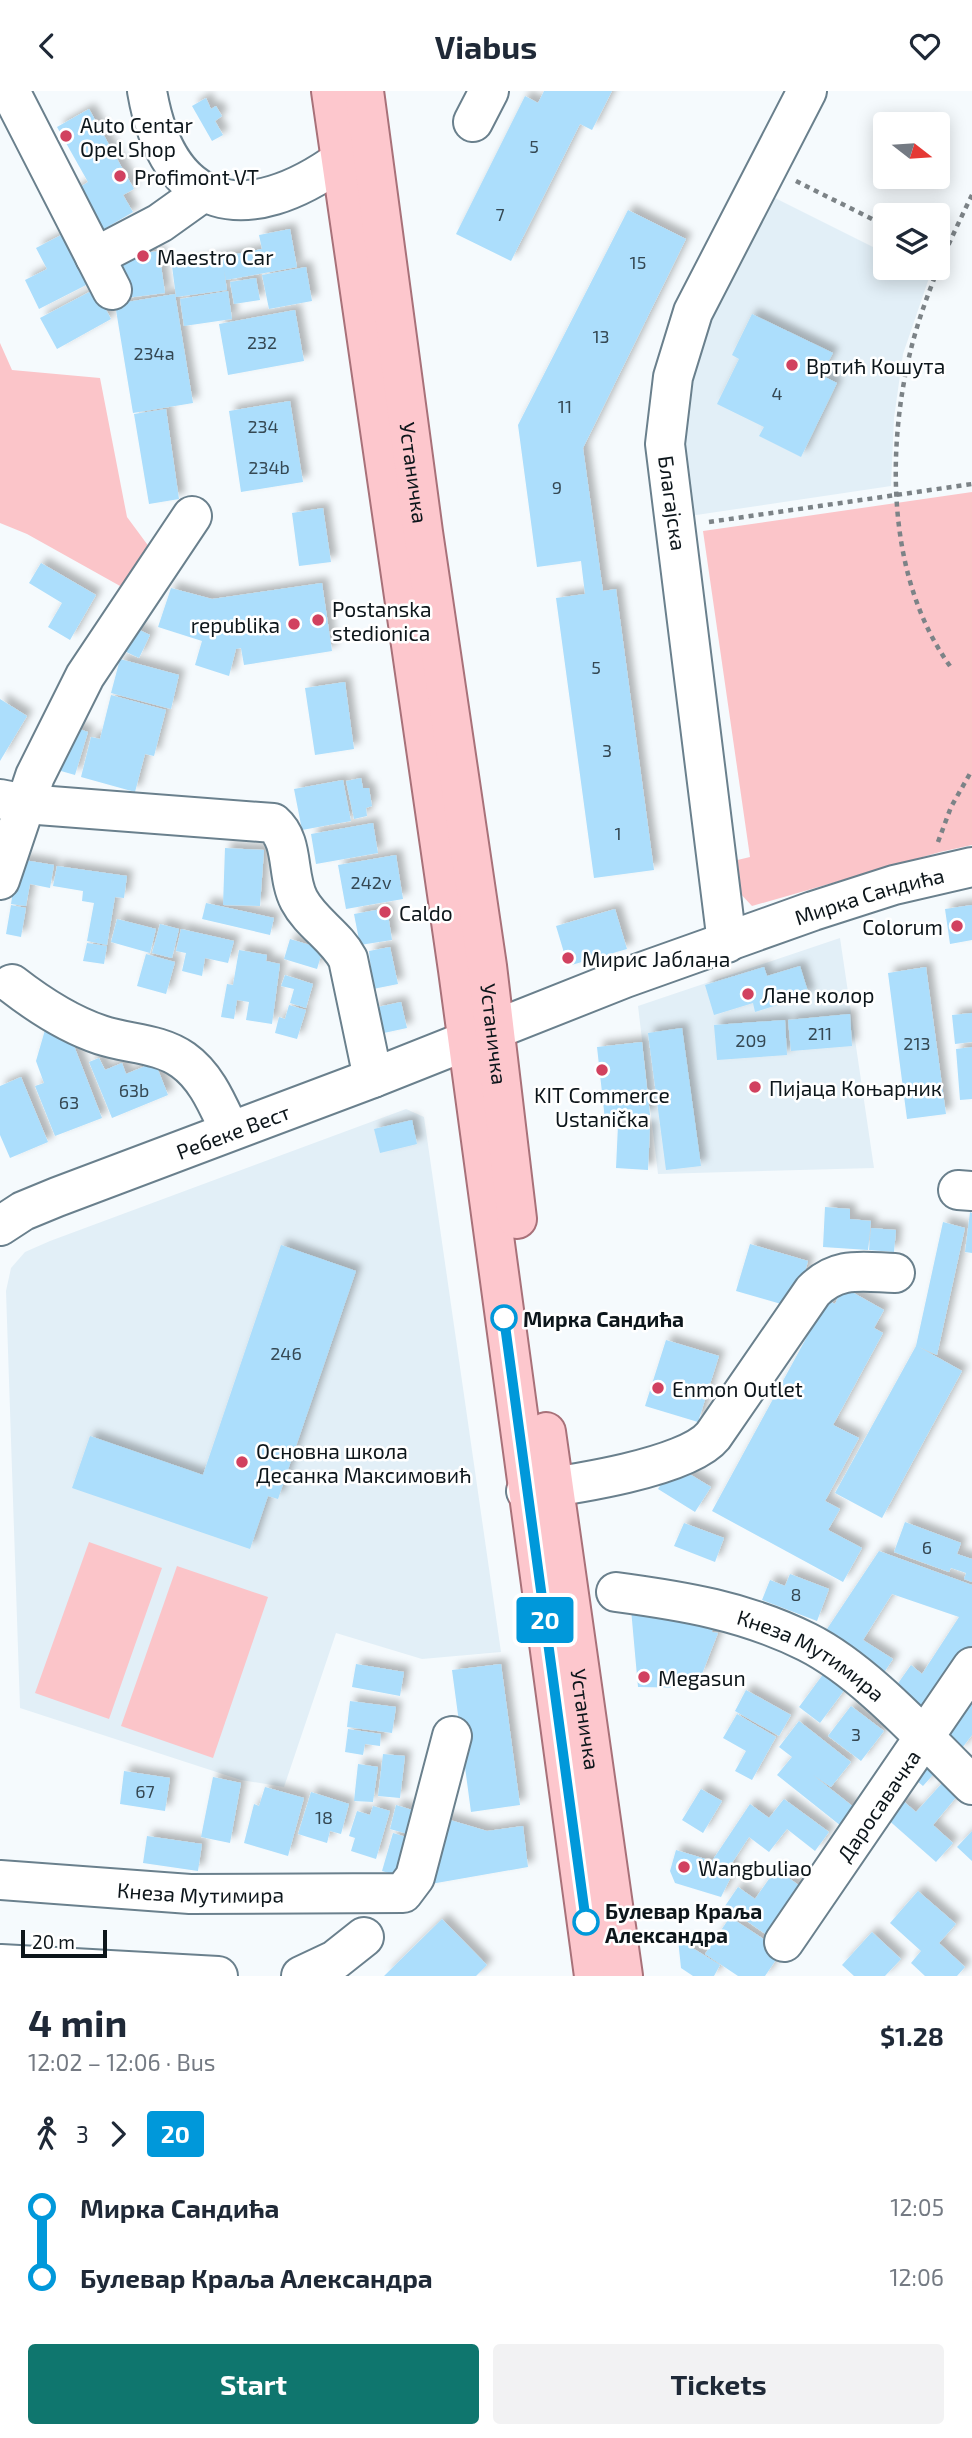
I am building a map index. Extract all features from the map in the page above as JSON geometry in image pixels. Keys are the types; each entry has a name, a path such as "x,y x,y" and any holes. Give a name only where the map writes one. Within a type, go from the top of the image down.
{"main road":[{"name":"Устаничка","path":"331,91 480,1034"},
{"name":"Устаничка","path":"365,101 480,1034 540,1489 594,1976"},
{"path":"341,160 360,131 365,101"},
{"name":"Устаничка","path":"540,1489 623,1976"}],"street":[{"path":"10,91 112,290"},
{"path":"147,91 160,138 171,160 202,193 229,201 271,196 313,179 341,160"},
{"name":"Благајска","path":"727,943 665,444 673,377 693,312 807,91"},
{"path":"95,257 160,223 202,193"},
{"path":"0,880 13,801 48,746 85,676 192,516"},
{"path":"13,801 273,823 281,830 286,842 292,881 299,899 341,945 348,959 373,1078"},
{"name":"Мирка Сандића","path":"480,1034 625,978 793,918 894,885 972,867"},
{"path":"12,984 35,1002 70,1022 101,1035 161,1049 183,1060 201,1077 230,1131"},
{"name":"Ребеке Вест","path":"0,1224 57,1197 373,1078 480,1034"},
{"path":"540,1489 600,1479 695,1452 713,1436 813,1291 825,1279 840,1272 895,1273"},
{"name":"Кнеза Мутимира","path":"616,1592 704,1604 808,1643 857,1676 972,1785"},
{"name":"Даросавачка","path":"784,1942 972,1667"},
{"name":"Кнеза Мутимира","path":"0,1880 190,1894 403,1893 415,1877 452,1736"},
{"path":"0,1935 1,1976"},
{"path":"301,1976 335,1960 364,1937"},
{"path":"1,1964 218,1976"}],"path":[{"path":"767,166 873,219"},
{"path":"950,245 972,195"},
{"path":"934,280 909,354 899,422 897,495 902,547 911,579 940,653 950,666"},
{"path":"677,527 972,484"},
{"path":"936,848 951,807 972,770"}],"shaded area":[{"name":"Вртић Кошута","path":"761,191 873,247 873,280 928,280 903,354 894,418 891,486 683,517 680,375"},
{"path":"0,343 12,370 100,378 127,517 161,563 138,596 27,534 0,523"},
{"path":"972,492 972,845 752,906 737,890 729,862 750,857 703,531"},
{"name":"Пијаца Коњарник","path":"840,938 874,1168 658,1174 638,1006"},
{"name":"Основна школа Десанка Максимовић","path":"406,1109 424,1117 501,1652 422,1659 336,1633 284,1787 241,1780 20,1708 6,1291 11,1268 25,1252 50,1241"},
{"path":"89,1542 162,1568 109,1719 35,1693"},
{"path":"177,1566 268,1597 213,1758 121,1726"}],"building":[{"path":"544,91 612,91 592,130 580,124 511,261 456,234 525,96 538,103"},
{"path":"206,98 211,109 216,106 222,116 215,121 223,135 212,141 192,106"},
{"path":"89,109 134,189 123,195 133,212 94,235 69,194 88,182 57,127"},
{"path":"628,210 686,239 583,448 603,591 616,589 654,870 594,878 556,598 585,594 581,561 537,567 518,425"},
{"path":"290,229 297,267 226,280 224,270 227,290 176,297 172,266 262,249 259,235"},
{"path":"65,233 90,283 39,309 25,280 47,269 36,248"},
{"path":"159,251 165,293 126,298 121,256"},
{"path":"306,267 312,301 269,309 262,275"},
{"path":"256,278 260,300 234,304 230,282"},
{"path":"95,289 111,319 57,349 40,318"},
{"path":"228,291 232,319 184,326 180,299"},
{"path":"175,294 193,403 133,413 115,304"},
{"path":"295,310 304,361 228,375 219,324"},
{"path":"752,314 833,353 821,375 837,383 801,457 759,436 764,427 717,404 739,359 732,355"},
{"path":"290,401 303,482 241,492 229,411"},
{"path":"166,409 179,499 149,504 134,414"},
{"path":"323,508 331,562 299,566 292,513"},
{"path":"41,563 96,595 70,640 48,627 62,603 29,583"},
{"path":"322,583 332,651 244,665 241,648 236,649 229,676 195,665 202,641 158,627 171,588 212,599"},
{"path":"131,626 150,635 139,658 120,649"},
{"path":"120,659 179,675 171,709 111,693"},
{"path":"345,682 354,749 315,755 305,688"},
{"path":"111,695 166,710 154,756 145,754 135,792 81,777 91,737 100,739"},
{"path":"0,699 27,716 0,761"},
{"path":"68,725 88,732 75,775 54,769"},
{"path":"361,778 363,788 369,788 372,806 366,808 367,816 354,819 346,781"},
{"path":"343,780 351,821 302,830 294,789"},
{"path":"373,823 378,853 316,864 311,834"},
{"path":"225,848 264,850 260,906 223,905"},
{"path":"396,855 403,899 346,909 338,865"},
{"path":"18,859 54,865 50,888 30,884 26,906 11,904"},
{"path":"57,866 127,876 124,898 115,897 107,945 87,941 94,903 82,901 83,891 53,886"},
{"path":"206,903 274,918 270,935 202,919"},
{"path":"11,905 26,908 21,937 6,934"},
{"path":"972,905 972,940 950,944 945,909"},
{"path":"387,908 392,940 360,945 354,914"},
{"path":"615,909 627,949 568,966 556,926"},
{"path":"117,919 156,929 150,953 111,942"},
{"path":"160,924 179,929 172,958 152,953"},
{"path":"181,929 234,941 228,963 205,958 202,976 182,971 186,953 176,951"},
{"path":"290,939 323,949 317,969 284,959"},
{"path":"87,943 107,946 104,964 83,961"},
{"path":"390,947 398,984 373,989 369,951"},
{"path":"239,950 267,955 266,961 280,964 272,1024 246,1020 249,1002 237,1000 234,1019 221,1017 227,984 233,985"},
{"path":"146,954 175,962 166,994 137,986"},
{"path":"800,966 809,995 755,1012 753,1003 714,1015 705,985 764,967 767,976"},
{"path":"926,967 946,1114 907,1119 888,973"},
{"path":"285,975 313,984 306,1008 290,1003 294,989 281,986"},
{"path":"401,1002 407,1028 379,1034 373,1008"},
{"path":"289,1005 306,1010 297,1039 275,1033 279,1017 285,1019"},
{"path":"972,1013 972,1042 955,1044 952,1015"},
{"path":"850,1014 852,1046 791,1051 788,1020"},
{"path":"785,1020 787,1055 717,1060 714,1025"},
{"path":"682,1028 701,1166 666,1170 648,1033"},
{"path":"45,1030 71,1038 102,1118 55,1136 35,1086 44,1083 36,1061"},
{"path":"642,1042 650,1115 605,1120 597,1047"},
{"path":"972,1047 972,1099 960,1100 956,1049"},
{"path":"99,1058 105,1070 122,1063 126,1074 155,1062 168,1095 112,1118 89,1062"},
{"path":"21,1077 48,1142 10,1158 0,1135 0,1086"},
{"path":"412,1120 417,1144 380,1153 374,1129"},
{"path":"618,1125 650,1127 648,1170 616,1168"},
{"path":"825,1207 850,1209 850,1219 871,1221 868,1250 823,1247"},
{"path":"970,1212 972,1213 972,1253 965,1252"},
{"path":"943,1222 965,1228 937,1355 919,1347 962,1371 882,1518 835,1493 916,1346"},
{"path":"871,1228 896,1230 894,1252 869,1250"},
{"path":"750,1244 808,1261 795,1308 736,1291"},
{"path":"281,1245 356,1271 278,1499 268,1496 250,1549 72,1488 90,1436 203,1475"},
{"path":"843,1287 884,1310 874,1328 883,1333 833,1425 859,1438 825,1501 840,1509 828,1530 862,1548 843,1582 712,1511 827,1300 835,1304"},
{"path":"666,1340 719,1356 698,1422 645,1406"},
{"path":"673,1464 711,1487 695,1512 658,1489"},
{"path":"905,1522 961,1543 957,1554 972,1559 972,1582 964,1579 966,1573 951,1568 949,1572 894,1552"},
{"path":"684,1523 724,1538 715,1562 674,1546"},
{"path":"879,1551 972,1585 972,1651 929,1717 894,1689 911,1665 922,1674 959,1617 892,1594 863,1640 893,1659 881,1677 821,1638"},
{"path":"790,1574 829,1589 817,1621 762,1600 770,1580 785,1586"},
{"path":"631,1609 713,1618 712,1632 718,1633 702,1674 695,1675 695,1688 638,1687"},
{"path":"356,1664 404,1672 400,1696 352,1687"},
{"path":"501,1664 520,1805 471,1812 452,1670"},
{"path":"827,1669 848,1685 820,1723 799,1707"},
{"path":"972,1688 972,1735 959,1752 942,1733"},
{"path":"746,1690 791,1715 779,1736 735,1711"},
{"path":"350,1701 396,1707 392,1733 347,1727"},
{"path":"851,1706 884,1731 861,1761 828,1736"},
{"path":"737,1714 776,1737 752,1780 735,1771 746,1751 723,1738"},
{"path":"799,1721 851,1762 831,1787 813,1775 860,1812 846,1830 777,1775 792,1757 779,1747"},
{"path":"348,1729 381,1734 380,1746 365,1744 363,1755 345,1752"},
{"path":"383,1754 405,1756 400,1798 378,1796"},
{"path":"928,1756 940,1767 923,1786 911,1776"},
{"path":"358,1764 378,1767 373,1802 354,1801"},
{"path":"124,1771 170,1778 165,1811 120,1804"},
{"path":"213,1777 241,1783 230,1843 201,1837"},
{"path":"944,1781 958,1795 933,1825 953,1843 936,1862 885,1817 901,1799 916,1812"},
{"path":"265,1787 304,1798 288,1856 244,1843 254,1804 259,1806"},
{"path":"701,1789 722,1801 703,1833 682,1820"},
{"path":"311,1792 349,1804 341,1834 330,1831 327,1843 298,1834"},
{"path":"784,1799 829,1832 815,1851 787,1829 769,1852 749,1837 730,1866 735,1869 721,1897 675,1883 670,1871 676,1850 712,1861 750,1804 769,1818"},
{"path":"396,1805 422,1813 415,1836 390,1829"},
{"path":"373,1806 390,1811 376,1859 351,1851 355,1838 349,1836 357,1811 370,1815"},
{"path":"440,1817 487,1831 523,1826 528,1867 425,1885"},
{"path":"972,1831 972,1861 957,1847"},
{"path":"393,1833 416,1840 405,1878 382,1871"},
{"path":"147,1836 202,1844 198,1871 143,1863"},
{"path":"776,1869 807,1891 774,1940 725,1906 738,1887 755,1899"},
{"path":"918,1891 956,1924 939,1943 965,1967 957,1976 925,1976 911,1963 921,1951 890,1923"},
{"path":"730,1917 782,1951 765,1976 738,1976 705,1954"},
{"path":"442,1919 487,1965 476,1976 384,1976"},
{"path":"872,1932 901,1959 885,1976 854,1976 842,1965"},
{"path":"678,1939 720,1965 714,1976 693,1976 681,1968"}],"bus line":[{"name":"20","path":"504,1318 586,1922"}],"place":[{"name":"Auto Centar Opel Shop","path":"66,136"},
{"name":"Profimont VT","path":"120,176"},
{"name":"Maestro Car","path":"143,256"},
{"name":"Вртић Кошута","path":"792,365"},
{"name":"Postanska stedionica","path":"318,620"},
{"name":"republika","path":"294,624"},
{"name":"Caldo","path":"385,912"},
{"name":"Colorum","path":"957,926"},
{"name":"Мирис Јаблана","path":"568,958"},
{"name":"Лане колор","path":"748,994"},
{"name":"KIT Commerce Ustanička","path":"602,1070"},
{"name":"Пијаца Коњарник","path":"755,1087"},
{"name":"Мирка Сандића","path":"504,1318"},
{"name":"Enmon Outlet","path":"658,1388"},
{"name":"Основна школа Десанка Максимовић","path":"242,1462"},
{"name":"Megasun","path":"644,1677"},
{"name":"Wangbuliao","path":"684,1867"},
{"name":"Булевар Краља Александра","path":"586,1922"}]}
